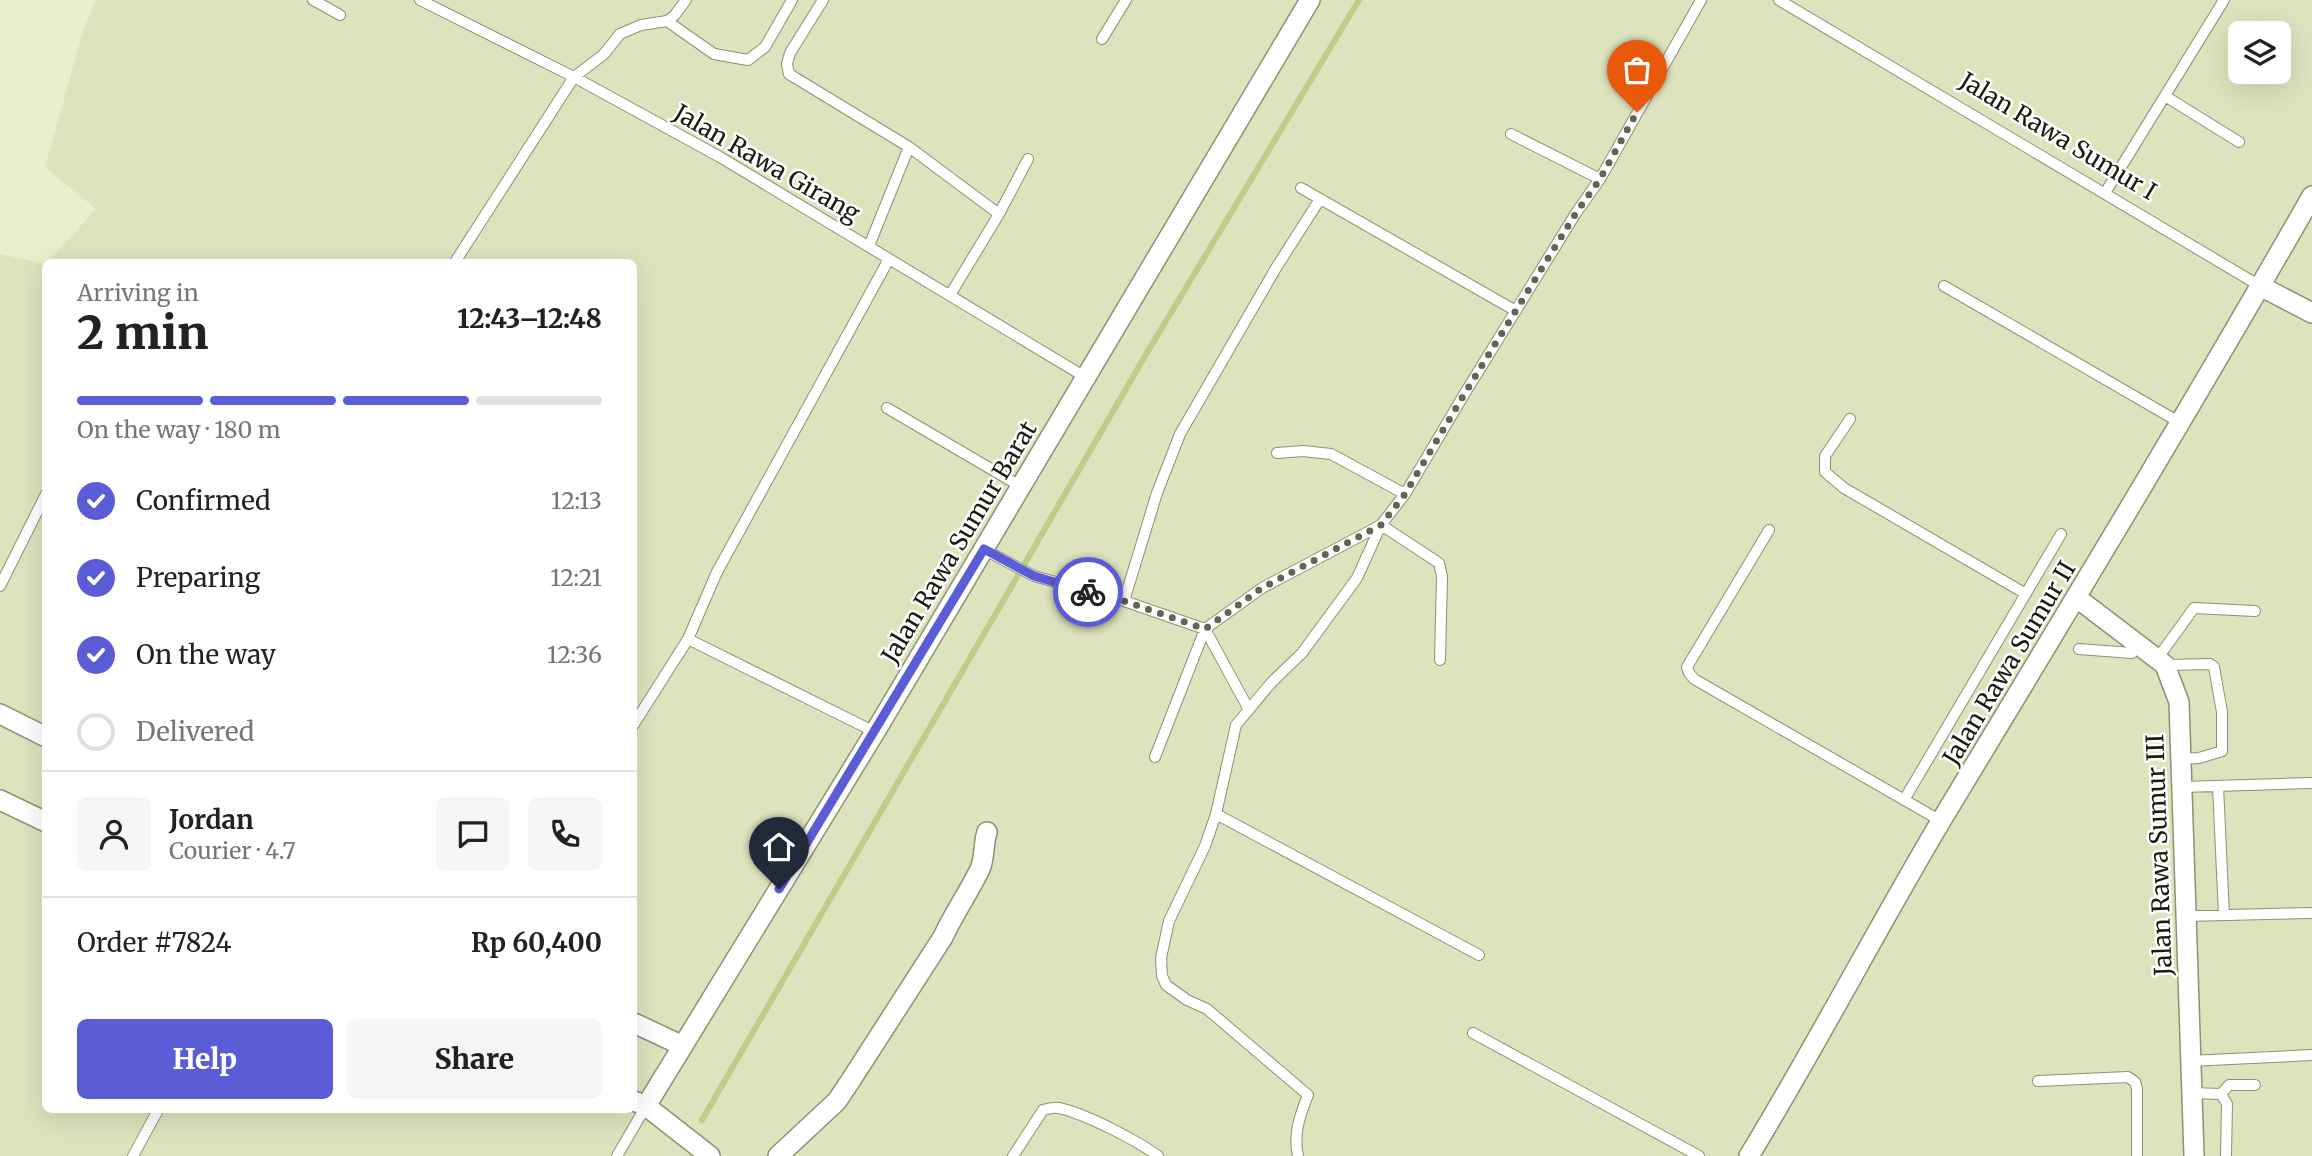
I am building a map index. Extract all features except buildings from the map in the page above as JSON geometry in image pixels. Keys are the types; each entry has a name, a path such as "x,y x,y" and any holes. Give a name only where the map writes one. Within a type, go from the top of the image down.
{"street":[{"name":"Jalan Rawa Sumur Barat","path":"640,1103 683,1046 874,732 1310,0"},
{"name":"Jalan Rawa Sumur II","path":"1749,1156 1941,821 2077,598 2312,196"},
{"name":"Jalan Rawa Sumur I","path":"2260,286 2312,313"},
{"path":"2077,598 2161,662"},
{"name":"Jalan Rawa Sumur III","path":"2161,662 2179,702 2194,1156"},
{"path":"0,714 42,735"},
{"path":"0,800 42,820"},
{"path":"778,1156 837,1101 858,1069 943,937 982,867 983,844 987,832"},
{"path":"637,1024 683,1046"},
{"path":"640,1103 710,1156"}],"lane":[{"path":"313,0 340,15"},
{"name":"Jalan Rawa Girang","path":"420,0 573,77 720,157 1085,377"},
{"path":"457,259 573,77 603,55 620,34 641,25 667,21 686,0"},
{"path":"667,21 713,54 748,60 765,47 792,0"},
{"path":"823,0 790,53 787,64 789,74 909,147 999,214"},
{"path":"1102,39 1126,0"},
{"path":"1298,1156 1295,1144 1299,1118 1308,1095 1207,1009 1187,1000 1166,985 1162,976 1161,958 1169,921 1205,846 1216,814 1236,725 1248,708 1302,653 1357,578 1381,525 1405,494 1600,179 1701,0"},
{"name":"Jalan Rawa Sumur I","path":"1779,0 2260,286"},
{"path":"2105,193 2224,0"},
{"path":"2165,96 2239,142"},
{"path":"1511,134 1600,179"},
{"path":"869,246 909,147"},
{"path":"950,295 999,214 1028,159"},
{"path":"1301,188 1516,311"},
{"path":"1124,601 1157,493 1180,434 1276,268 1320,199"},
{"path":"637,719 688,639 717,572 889,258"},
{"path":"1944,286 2179,422"},
{"path":"887,408 1020,486"},
{"path":"1850,419 1825,456 1825,472 1844,488 2026,594"},
{"path":"1277,453 1303,451 1331,454 1405,494"},
{"path":"0,586 42,502"},
{"path":"1155,757 1205,629 1262,588 1381,525"},
{"path":"1381,525 1438,563 1442,576 1440,660"},
{"path":"1769,530 1687,667 1689,673 1694,679 1941,821"},
{"path":"1904,800 2061,534"},
{"path":"984,549 1034,576 1124,601 1205,629 1248,708"},
{"path":"2181,759 2199,758 2222,751 2219,690 2214,667 2210,664 2161,662 2194,608 2255,611"},
{"path":"688,639 874,732"},
{"path":"2079,649 2132,653 2138,645"},
{"path":"2182,787 2312,783"},
{"path":"2218,786 2224,915"},
{"path":"1216,814 1479,955"},
{"path":"2186,916 2312,913"},
{"path":"1473,1033 1695,1155"},
{"path":"2190,1061 2312,1055"},
{"path":"2038,1081 2128,1077 2135,1082 2137,1156"},
{"path":"2221,1094 2229,1085 2255,1084"},
{"path":"2192,1093 2221,1094"},
{"path":"2221,1094 2227,1104 2226,1156"},
{"path":"1013,1156 1043,1110 1052,1107 1062,1108 1115,1131 1158,1156"},
{"path":"133,1156 156,1113"},
{"path":"617,1156 636,1113"}],"shaded area":[{"path":"96,0 2312,0 2312,1156 0,1156 0,254 42,263 42,1113 637,1113 637,259 51,259 96,209 45,167 84,28"}],"waterway":[{"path":"702,1120 1148,351 1359,0"}],"way so far":[{"path":"1088,592 1124,601 1205,629 1262,588 1381,525 1405,494 1576,213 1600,179 1637,112"}],"route":[{"path":"779,889 984,549 1034,576 1088,592"}]}
